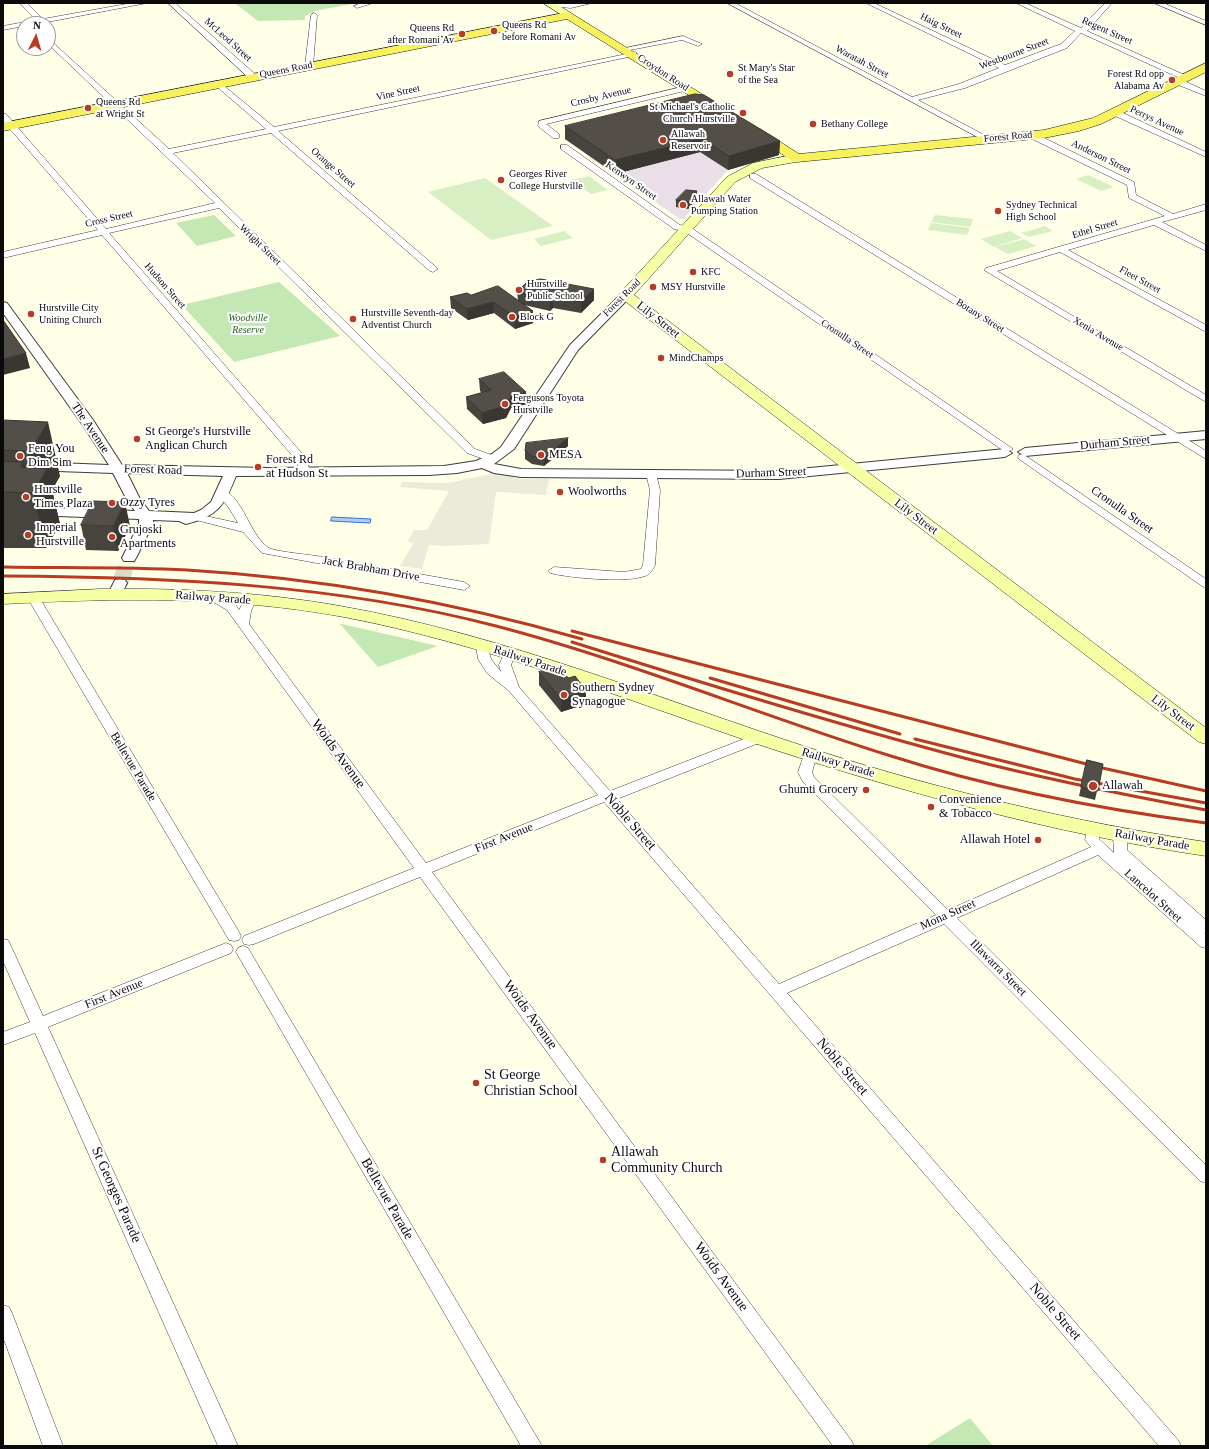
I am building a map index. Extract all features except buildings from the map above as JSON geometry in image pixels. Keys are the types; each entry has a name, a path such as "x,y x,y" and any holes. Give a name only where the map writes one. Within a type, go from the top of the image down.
{"main road":[{"name":"Croydon Road","path":"550,4 570,10 583,23 729,115"},
{"name":"Queens Road","path":"7,127 218,83 545,19 570,10"},
{"path":"545,19 583,23"},
{"name":"Forest Road","path":"626,295 720,193 725,184 744,171 781,159 1031,135 1079,127 1116,113 1206,67"},
{"path":"747,127 797,158"},
{"name":"Forest Road","path":"720,193 753,176 790,164 797,158"},
{"name":"Lily Street","path":"626,295 1206,738"},
{"name":"Railway Parade","path":"3,599 117,588 250,600 373,618 510,653 810,755 935,792 1093,829 1119,842 1206,849"}],"street":[{"path":"23,3 37,16"},
{"path":"56,18 141,3"},
{"name":"McLeod Street","path":"171,3 253,76"},
{"path":"357,6 370,3"},
{"path":"570,10 589,3"},
{"name":"Waratah Street","path":"730,3 985,139"},
{"name":"Haig Street","path":"869,3 1005,68"},
{"name":"Regent Street","path":"1019,3 1167,68 1206,94"},
{"name":"Westbourne Street","path":"911,100 962,86 1064,46 1082,30 1086,29 1109,3"},
{"path":"1157,3 1206,23"},
{"path":"309,66 314,15"},
{"path":"3,28 16,26"},
{"path":"674,29 683,38 698,44"},
{"name":"Vine Street","path":"167,152 629,52 683,38"},
{"name":"Wright Street","path":"56,48 167,152 219,205 471,451 473,458 494,464"},
{"name":"Orange Street","path":"218,83 433,269"},
{"name":"Crosby Avenue","path":"556,136 542,126 542,123 576,113 686,88"},
{"name":"Perrys Avenue","path":"1116,113 1206,155"},
{"name":"Hudson Street","path":"3,116 7,127 102,232 302,460 304,468 303,473"},
{"name":"Anderson Street","path":"1031,135 1131,184 1132,196 1173,217"},
{"name":"Kenwyn Street","path":"564,147 677,226 687,229"},
{"name":"Botany Street","path":"753,176 1206,456"},
{"name":"Cross Street","path":"3,255 219,205"},
{"name":"Ethel Street","path":"989,270 1206,207"},
{"path":"1155,222 1206,248"},
{"name":"Cronulla Street","path":"687,229 1006,451"},
{"name":"Fleet Street","path":"1062,250 1206,329"},
{"name":"Xenia Avenue","path":"989,270 1206,399"},
{"name":"Forest Road","path":"3,465 231,473 441,476 474,474 518,449 533,411 574,348 626,295"},
{"name":"The Avenue","path":"3,305 88,423 118,469 134,500 146,516"},
{"name":"Durham Street","path":"494,464 509,472 773,475 1006,451 1013,458 1024,454 1206,435"},
{"name":"Cronulla Street","path":"1024,454 1206,584"},
{"path":"139,535 148,526 156,523 180,521 212,511 231,473"},
{"path":"223,490 238,479 256,473"},
{"path":"554,571 627,575 645,572 649,565 655,490 651,474"},
{"name":"Jack Brabham Drive","path":"223,490 247,529 262,548 278,555 370,568 464,586"},
{"path":"101,514 121,511 134,500"},
{"path":"3,510 196,517 247,529"},
{"path":"218,522 230,518 237,511"},
{"path":"101,514 132,521 138,525 139,535"},
{"path":"129,558 139,535 146,524 146,516"},
{"name":"Bellevue Parade","path":"33,597 230,942"},
{"name":"Woids Avenue","path":"214,597 231,607 244,624 844,1446"},
{"path":"244,624 245,610 250,600"},
{"name":"Noble Street","path":"482,645 483,656 488,667 513,688 1171,1446"},
{"name":"Noble Street","path":"510,653 505,665 513,688"},
{"name":"First Avenue","path":"246,946 607,796 619,794 759,738"},
{"name":"Illawarra Street","path":"810,755 805,772 808,778 1206,1176"},
{"path":"1093,829 1092,840 1100,849 1110,851 1119,842"},
{"name":"Lancelot Street","path":"1119,842 1124,856 1206,928"},
{"name":"Mona Street","path":"776,992 1100,849"},
{"name":"Lancelot Street","path":"1100,849 1206,943"},
{"path":"230,942 241,935 246,946"},
{"name":"First Avenue","path":"3,1039 230,942"},
{"name":"St Georges Parade","path":"3,944 228,1446"},
{"name":"Bellevue Parade","path":"246,946 532,1446"},
{"path":"3,1313 53,1446"}],"shaded area":[{"name":"Allawah Reservoir","path":"703,106 776,155 728,170 683,219 680,219 564,139"},
{"path":"496,473 522,479 549,479 546,495 496,492 489,544 445,546 429,545 422,569 400,566 413,544 408,541 414,530 427,530 449,491 400,487 402,482 447,483"}],"green space":[{"path":"357,3 315,11 305,16 305,20 258,21 236,4"},
{"path":"1088,175 1114,187 1101,191 1076,179"},
{"path":"589,176 608,190 591,194 572,180"},
{"path":"485,178 553,226 491,240 428,192"},
{"path":"214,215 236,236 197,246 176,223"},
{"path":"935,215 973,219 970,227 931,222"},
{"path":"931,223 970,228 967,235 928,230"},
{"path":"1045,226 1053,231 1029,237 1021,233"},
{"path":"564,231 573,238 541,246 534,239"},
{"path":"1010,231 1022,238 994,247 981,239"},
{"path":"1024,239 1036,246 1008,254 995,247"},
{"name":"Woodville Reserve","path":"279,282 340,336 234,362 182,305"},
{"path":"340,624 342,624 438,646 378,667"},
{"path":"970,1418 993,1446 925,1446"}],"water":[{"path":"332,517 371,519 370,523 331,521"}],"tunnel":[{"path":"120,583 129,558"}],"railway":[{"path":"3,567 187,570 287,579 436,603 582,639"},
{"path":"3,576 127,578 251,586 313,592 435,612 496,626 596,655 842,740 930,768 1047,797 1206,823"},
{"path":"572,631 1098,767 1206,791"},
{"path":"572,642 767,702 964,758 1024,773 1206,810"},
{"path":"710,678 900,734"},
{"path":"915,739 1075,779 1206,803"}],"place":[{"name":"Queens Rd before Romani Av","path":"494,31"},
{"name":"Queens Rd after Romani Av","path":"462,34"},
{"name":"St Mary's Star of the Sea","path":"730,74"},
{"name":"Forest Rd opp Alabama Av","path":"1172,80"},
{"name":"Queens Rd at Wright St","path":"88,108"},
{"name":"St Michael's Catholic Church Hurstville","path":"743,113"},
{"name":"Bethany College","path":"813,124"},
{"name":"Allawah Reservoir","path":"663,140"},
{"name":"Georges River College Hurstville","path":"501,180"},
{"name":"Allawah Water Pumping Station","path":"683,205"},
{"name":"Sydney Technical High School","path":"998,211"},
{"name":"KFC","path":"693,272"},
{"name":"MSY Hurstville","path":"653,287"},
{"name":"Hurstville Public School","path":"519,290"},
{"name":"Hurstville City Uniting Church","path":"31,314"},
{"name":"Block G","path":"512,317"},
{"name":"Hurstville Seventh-day Adventist Church","path":"353,319"},
{"name":"MindChamps","path":"661,358"},
{"name":"Fergusons Toyota Hurstville","path":"505,404"},
{"name":"St George's Hurstville Anglican Church","path":"137,439"},
{"name":"MESA","path":"541,455"},
{"name":"Feng You Dim Sim","path":"20,456"},
{"name":"Forest Rd at Hudson St","path":"258,467"},
{"name":"Woolworths","path":"560,492"},
{"name":"Hurstville Times Plaza","path":"26,497"},
{"name":"Ozzy Tyres","path":"112,503"},
{"name":"Imperial Hurstville","path":"28,535"},
{"name":"Grujoski Apartments","path":"112,537"},
{"name":"Southern Sydney Synagogue","path":"564,695"},
{"name":"Allawah","path":"1093,786"},
{"name":"Ghumti Grocery","path":"866,790"},
{"name":"Convenience & Tobacco","path":"931,807"},
{"name":"Allawah Hotel","path":"1038,840"},
{"name":"St George Christian School","path":"476,1083"},
{"name":"Allawah Community Church","path":"603,1160"}]}
